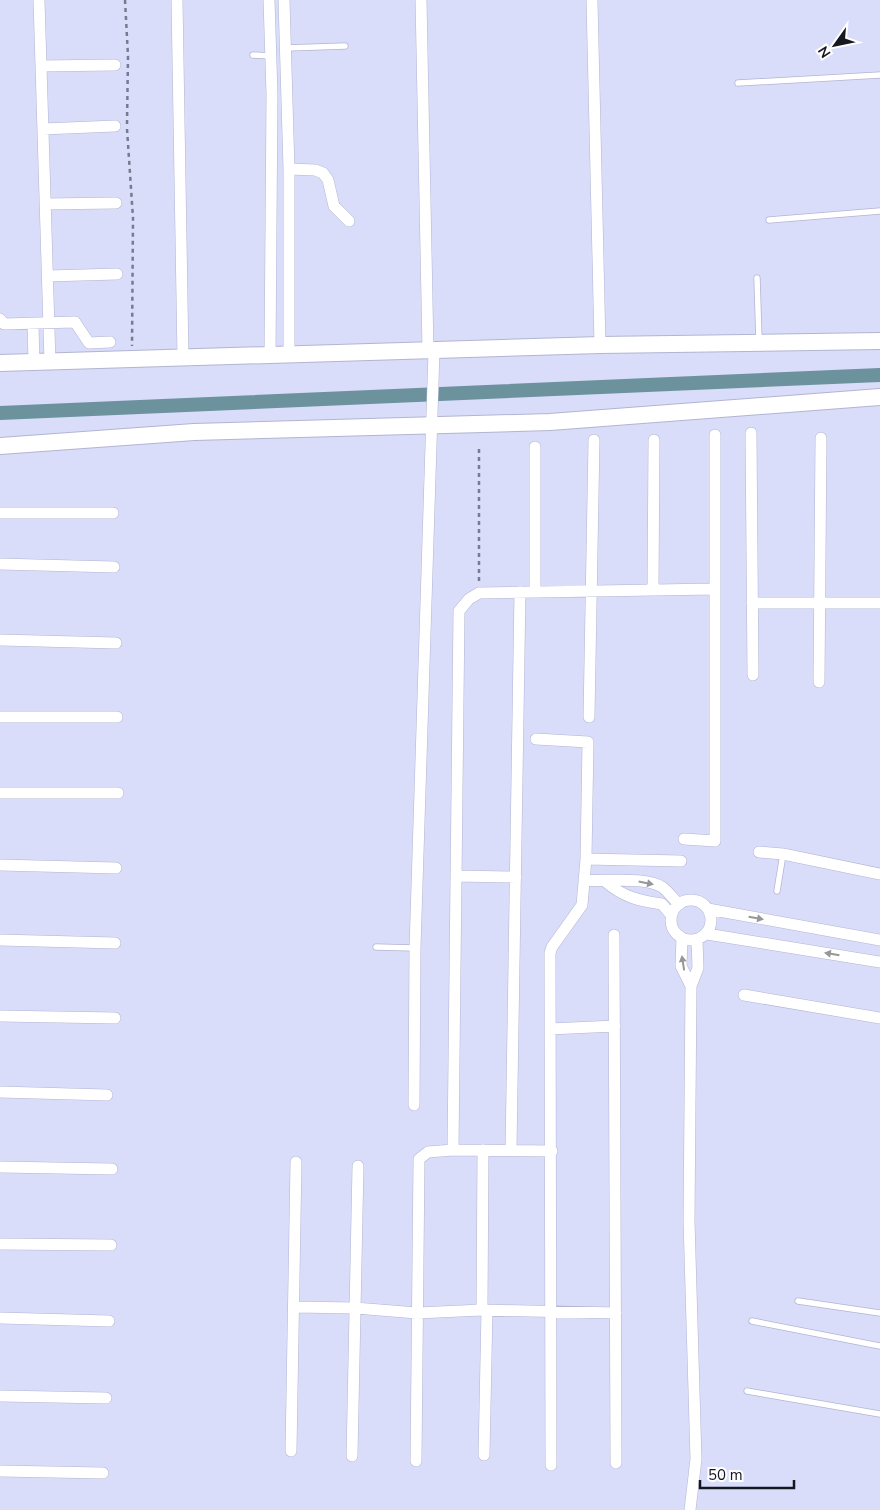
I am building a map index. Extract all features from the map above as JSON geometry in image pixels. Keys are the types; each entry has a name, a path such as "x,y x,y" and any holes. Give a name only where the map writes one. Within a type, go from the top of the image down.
{"street":[{"path":"39,0 50,362"},
{"path":"177,0 183,358"},
{"path":"269,0 271,56 270,356"},
{"path":"284,0 289,169 289,355"},
{"path":"414,1105 415,948 432,419 432,354 421,0"},
{"path":"592,0 600,345"},
{"path":"41,66 115,65"},
{"path":"43,129 114,126"},
{"path":"289,169 315,170 323,173 328,180 334,206 349,220"},
{"path":"45,204 116,203"},
{"path":"48,276 117,274"},
{"path":"0,319 4,324 75,322 89,343 110,342"},
{"path":"33,324 34,362"},
{"path":"0,363 289,355 432,354 600,345 880,341"},
{"path":"0,446 194,432 432,419 550,422 880,397"},
{"path":"751,433 753,674"},
{"path":"684,839 715,841 715,435"},
{"path":"819,682 821,438"},
{"path":"589,717 594,440"},
{"path":"653,590 654,440"},
{"path":"535,447 535,592"},
{"path":"0,513 113,513"},
{"path":"0,564 114,567"},
{"path":"453,1150 459,611 469,599 479,593 714,589"},
{"path":"511,1150 520,592"},
{"path":"752,603 880,603"},
{"path":"0,640 116,643"},
{"path":"0,717 117,718"},
{"path":"536,740 588,742 586,859 582,905 552,947 550,953 552,1465"},
{"path":"0,793 118,793"},
{"path":"759,852 783,854 880,874"},
{"path":"586,859 681,861"},
{"path":"0,865 116,868"},
{"path":"456,876 516,877"},
{"path":"584,880 606,882 617,878 661,886 679,904"},
{"path":"606,882 616,891 637,900 662,904 671,915 673,930 682,938 702,937 880,962"},
{"path":"671,915 679,904 684,901 697,901 708,909 880,940"},
{"path":"690,1510 696,1459 690,1221 691,986 698,968 702,937 712,923 708,909"},
{"path":"614,935 616,1464"},
{"path":"682,938 681,966 691,986"},
{"path":"0,940 115,943"},
{"path":"744,995 880,1018"},
{"path":"0,1016 115,1018"},
{"path":"550,1029 615,1026"},
{"path":"0,1092 108,1095"},
{"path":"416,1461 419,1159 428,1152 453,1150 552,1151"},
{"path":"483,1150 484,1456"},
{"path":"291,1451 295,1307 296,1162"},
{"path":"352,1456 358,1166"},
{"path":"0,1167 112,1169"},
{"path":"0,1244 111,1244"},
{"path":"295,1307 355,1308 417,1313 484,1310 616,1313"},
{"path":"0,1318 109,1321"},
{"path":"0,1396 106,1398"},
{"path":"0,1471 103,1473"}],"lane":[{"path":"286,48 345,46"},
{"path":"252,55 271,56"},
{"path":"738,82 880,75"},
{"path":"769,220 880,211"},
{"path":"757,278 759,343"},
{"path":"777,891 783,854"},
{"path":"376,947 415,948"},
{"path":"798,1301 880,1313"},
{"path":"752,1321 880,1346"},
{"path":"747,1391 880,1414"}],"path":[{"path":"125,0 128,56 126,128 133,227 132,360"},
{"path":"479,593 480,446"}],"waterway":[{"path":"0,413 880,375"}]}
